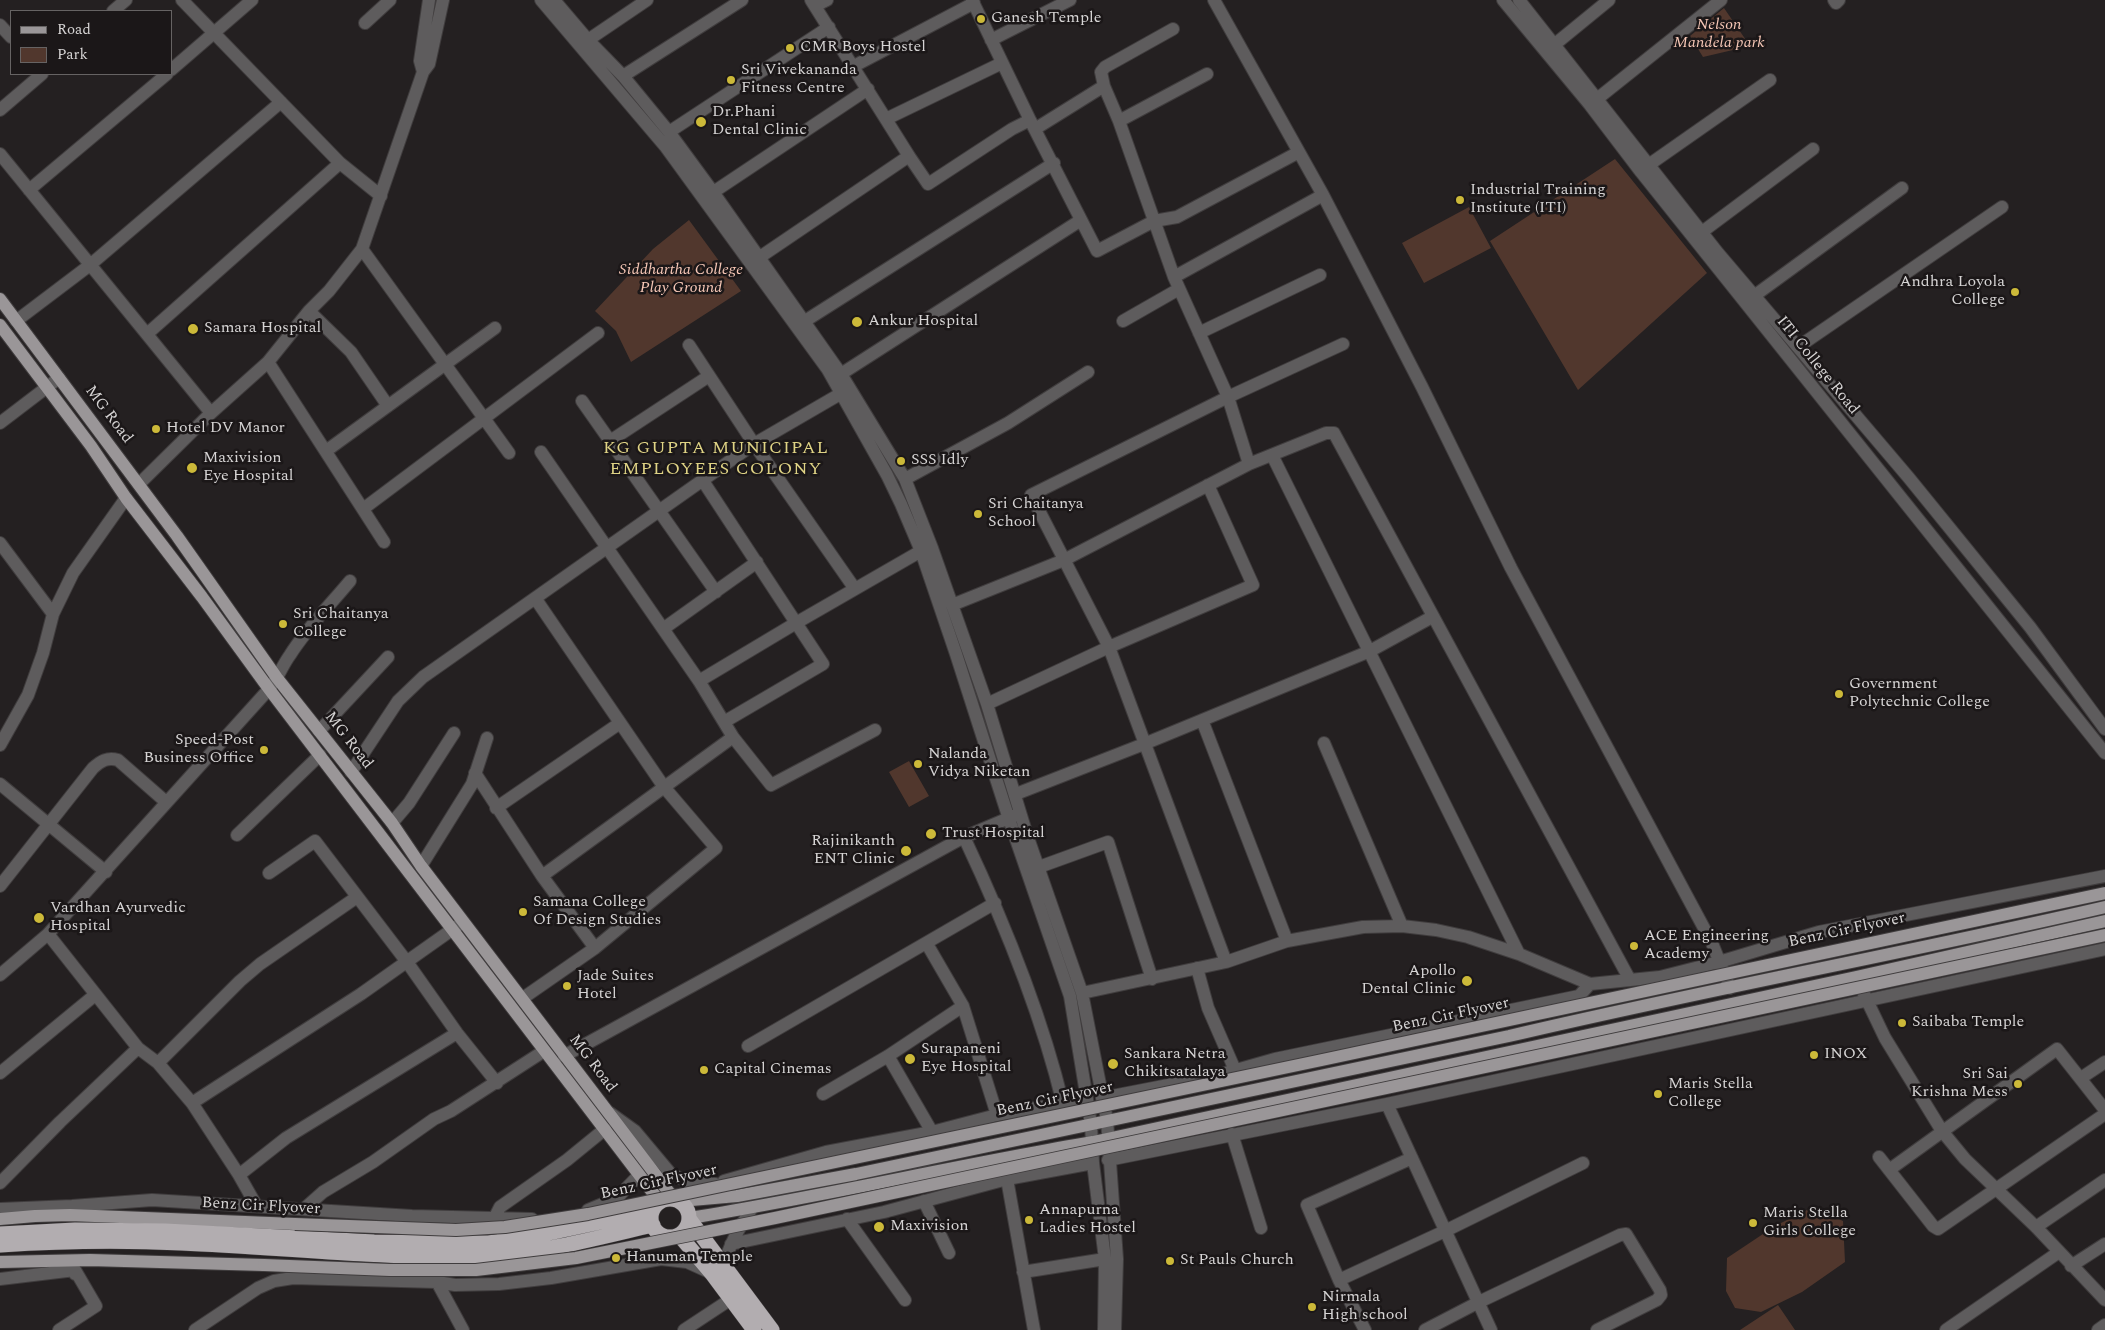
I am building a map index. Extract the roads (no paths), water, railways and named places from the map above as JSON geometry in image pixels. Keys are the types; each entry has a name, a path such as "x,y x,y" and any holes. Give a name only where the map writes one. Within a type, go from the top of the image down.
{"highway":[{"path":"0,1234 75,1230 165,1231 374,1242 489,1243 535,1236 664,1207 685,1206 731,1299 754,1330"},
{"path":"664,1207 657,1231 664,1235 671,1237 679,1234 684,1230 690,1219"},
{"path":"0,1245 50,1242 181,1243 415,1255 498,1254 581,1241 664,1207"},
{"path":"679,1234 718,1270 772,1330"}],"main road":[{"name":"MG Road","path":"0,300 139,484 320,755 664,1207"},
{"name":"MG Road","path":"0,325 90,446 126,498 202,597 273,683 319,730 392,823 421,866 608,1112 664,1207"},
{"path":"126,498 139,484"},
{"path":"392,849 404,840"},
{"name":"Benz Cir Flyover","path":"0,1219 70,1215 360,1228 456,1230 505,1227 588,1214 2105,893"},
{"path":"664,1207 737,1196 856,1174 1961,940 2105,907"},
{"path":"690,1219 1004,1157 1108,1139 1856,977 2105,921"},
{"path":"0,1262 82,1260 390,1270 476,1270 586,1256 1467,1072 2105,935"}],"street":[{"path":"114,10 126,0"},
{"path":"182,0 340,162 381,196"},
{"path":"172,69 252,0"},
{"path":"365,23 390,0"},
{"path":"423,72 420,61 429,0"},
{"path":"139,484 211,413 268,362 362,249 423,72 428,64 443,0"},
{"path":"541,0 760,257 841,374 846,391 887,475 927,550 952,604 1016,794 1015,816 1039,867 1082,993 1107,1120 1108,1160 1117,1259 1115,1330"},
{"path":"554,0 588,40 623,76 669,132 708,195 828,370 846,391 905,479 956,654 1015,816 1070,996 1093,1142 1093,1163 1104,1259 1104,1330"},
{"path":"588,40 647,0"},
{"path":"623,76 742,0"},
{"path":"827,0 813,3 928,184 1012,129 1032,125 1104,86"},
{"path":"991,40 1070,0"},
{"path":"1214,0 1323,195 1422,387 1511,568 1712,943 1730,988"},
{"name":"ITI College Road","path":"1503,0 1650,164 1754,296 1909,478 2030,627 2105,729"},
{"name":"ITI College Road","path":"1519,0 1554,45 1641,172 2105,753"},
{"path":"1554,45 1609,0"},
{"path":"1594,102 1721,0"},
{"path":"1834,0 1836,3 1839,0"},
{"path":"854,66 973,1 1032,125 1054,163 1097,250 1154,220 1177,217 1299,152"},
{"path":"0,25 10,36"},
{"path":"669,132 828,27"},
{"path":"1173,29 1102,69 1101,72 1104,86 1119,121 1174,277 1228,396 1249,464"},
{"path":"886,119 1002,63"},
{"path":"1119,121 1206,74"},
{"path":"0,110 41,75"},
{"path":"29,190 166,75"},
{"path":"1650,164 1770,80"},
{"path":"708,195 868,89"},
{"path":"16,321 90,265 281,102"},
{"path":"1702,232 1813,149"},
{"path":"0,154 211,413"},
{"path":"760,257 909,156"},
{"path":"147,334 340,162"},
{"path":"804,321 1054,163"},
{"path":"1754,296 1902,188"},
{"path":"1174,277 1323,195"},
{"path":"1798,347 2002,207"},
{"path":"841,374 1081,220"},
{"path":"362,249 509,453"},
{"path":"1199,333 1320,275"},
{"path":"1123,320 1179,289"},
{"path":"310,311 351,352 388,406"},
{"path":"326,451 495,328"},
{"path":"363,509 598,333"},
{"path":"1226,962 1109,647 1031,495 1228,396 1343,344"},
{"path":"689,345 754,444 855,589"},
{"path":"268,362 384,542"},
{"path":"905,479 1008,423 1088,372"},
{"path":"610,441 709,376"},
{"path":"0,423 59,378"},
{"path":"351,772 398,701 417,683 606,547 754,444 846,391"},
{"path":"582,401 716,592"},
{"path":"952,604 1064,560 1249,464 1326,432 1334,432 1432,617 1630,980"},
{"path":"541,452 699,682 733,737 771,785 875,730"},
{"path":"1272,455 1519,954"},
{"path":"703,481 823,664 724,722"},
{"path":"987,704 1109,647 1254,585 1208,485"},
{"path":"0,744 28,695 43,653 53,614 73,573 126,498"},
{"path":"0,543 53,614"},
{"path":"699,682 796,623 927,550"},
{"path":"663,629 756,562"},
{"path":"0,975 48,934 106,872 273,683 289,655 350,581"},
{"path":"523,998 595,948 716,848 664,787 535,598"},
{"path":"1016,794 1144,744 1370,651 1432,617"},
{"path":"319,730 388,657"},
{"path":"1202,720 1287,941"},
{"path":"496,808 620,723"},
{"path":"392,823 409,803 454,733"},
{"path":"542,876 733,737"},
{"path":"421,866 472,784 487,738"},
{"path":"1324,743 1402,926"},
{"path":"237,835 320,755"},
{"path":"0,886 93,768 101,761 110,758 118,760 166,802"},
{"path":"475,773 542,876 595,948"},
{"path":"0,784 106,872"},
{"path":"564,1056 964,837 1015,816"},
{"path":"964,837 995,903 1054,1067 1063,1104"},
{"path":"269,873 314,841 407,962 457,1033 497,1083"},
{"path":"1039,867 1108,842 1152,979"},
{"path":"1082,993 1226,962 1287,941 1363,927 1402,926 1436,930 1468,937 1519,954 1590,984 1630,980 1660,976 1720,962 1819,932 2105,876"},
{"path":"158,1063 240,981 260,964 357,897"},
{"path":"748,1046 995,903"},
{"path":"192,1103 361,994 464,921"},
{"path":"48,934 138,1048 158,1063 192,1103 239,1174 256,1205"},
{"path":"927,944 963,1006 997,1115"},
{"path":"1108,1160 1387,1104 2105,948"},
{"path":"1197,968 1208,1008 1235,1070"},
{"path":"1856,977 1885,1038 1942,1132 1965,1159 1998,1188 2105,1300"},
{"path":"1102,1098 1235,1070 1275,1059 1579,996 1590,984"},
{"path":"0,1073 95,995"},
{"path":"823,1094 888,1056 963,1006"},
{"path":"239,1174 286,1138 457,1033"},
{"path":"0,1183 54,1128 138,1048"},
{"path":"1878,1157 1888,1170 1933,1226 1938,1229 2105,1112 2057,1048 1888,1170"},
{"path":"305,1208 323,1192 373,1162 434,1118 451,1111 497,1083 544,1051"},
{"path":"888,1056 932,1132"},
{"path":"2081,1078 2105,1062"},
{"path":"608,1112 635,1131 671,1174 686,1181 715,1184 826,1152 932,1132 997,1115 1087,1099"},
{"path":"1387,1104 1491,1330"},
{"path":"494,1219 500,1207 567,1160 604,1129"},
{"path":"1232,1134 1261,1228"},
{"path":"1366,1330 1339,1280 1307,1205 1412,1158"},
{"path":"731,1244 924,1201 1007,1179 1093,1163"},
{"path":"1339,1280 1584,1163"},
{"path":"0,1209 152,1200 305,1208 358,1213 494,1219 547,1218 589,1210 617,1198 639,1175"},
{"path":"1007,1179 1022,1272 1034,1330"},
{"path":"2036,1227 2105,1180"},
{"path":"715,1184 737,1196"},
{"path":"924,1201 949,1253"},
{"path":"194,1330 245,1296 282,1279 498,1284 574,1275 647,1260 673,1259 718,1270 752,1208"},
{"path":"847,1219 905,1300"},
{"path":"1425,1330 1479,1302 1620,1235 1626,1234 1660,1290 1661,1296 1657,1300 1597,1330"},
{"path":"581,1241 596,1256 615,1267"},
{"path":"2071,1266 2105,1244"},
{"path":"1946,1330 2059,1252"},
{"path":"415,1255 427,1273 437,1282 464,1330"},
{"path":"1022,1272 1104,1259"},
{"path":"0,1279 75,1272 96,1306 59,1330"},
{"path":"684,1330 731,1299"},
{"path":"2098,1330 2105,1325"}],"place":[{"name":"Ganesh Temple","path":"981,19"},
{"name":"CMR Boys Hostel","path":"790,48"},
{"name":"Sri Vivekananda Fitness Centre","path":"731,80"},
{"name":"Dr.Phani Dental Clinic","path":"701,122"},
{"name":"Industrial Training Institute (ITI)","path":"1460,200"},
{"name":"Andhra Loyola College","path":"2015,292"},
{"name":"Ankur Hospital","path":"857,322"},
{"name":"Samara Hospital","path":"193,329"},
{"name":"Hotel DV Manor","path":"156,429"},
{"name":"SSS Idly","path":"901,461"},
{"name":"Maxivision Eye Hospital","path":"192,468"},
{"name":"Sri Chaitanya School","path":"978,514"},
{"name":"Sri Chaitanya College","path":"283,624"},
{"name":"Government Polytechnic College","path":"1839,694"},
{"name":"Speed-Post Business Office","path":"264,750"},
{"name":"Nalanda Vidya Niketan","path":"918,764"},
{"name":"Trust Hospital","path":"931,834"},
{"name":"Rajinikanth ENT Clinic","path":"906,851"},
{"name":"Samana College Of Design Studies","path":"523,912"},
{"name":"Vardhan Ayurvedic Hospital","path":"39,918"},
{"name":"ACE Engineering Academy","path":"1634,946"},
{"name":"Apollo Dental Clinic","path":"1467,981"},
{"name":"Jade Suites Hotel","path":"567,986"},
{"name":"Saibaba Temple","path":"1902,1023"},
{"name":"INOX","path":"1814,1055"},
{"name":"Surapaneni Eye Hospital","path":"910,1059"},
{"name":"Sankara Netra Chikitsatalaya","path":"1113,1064"},
{"name":"Capital Cinemas","path":"704,1070"},
{"name":"Sri Sai Krishna Mess","path":"2018,1084"},
{"name":"Maris Stella College","path":"1658,1094"},
{"name":"Annapurna Ladies Hostel","path":"1029,1220"},
{"name":"Maris Stella Girls College","path":"1753,1223"},
{"name":"Maxivision","path":"879,1227"},
{"name":"Hanuman Temple","path":"616,1258"},
{"name":"St Pauls Church","path":"1170,1261"},
{"name":"Nirmala High school","path":"1312,1307"}],"district":[{"name":"KG GUPTA MUNICIPAL EMPLOYEES COLONY","path":"716,459"}],"park label":[{"name":"Nelson Mandela park","path":"1719,35"},
{"name":"Siddhartha College Play Ground","path":"681,280"}]}
